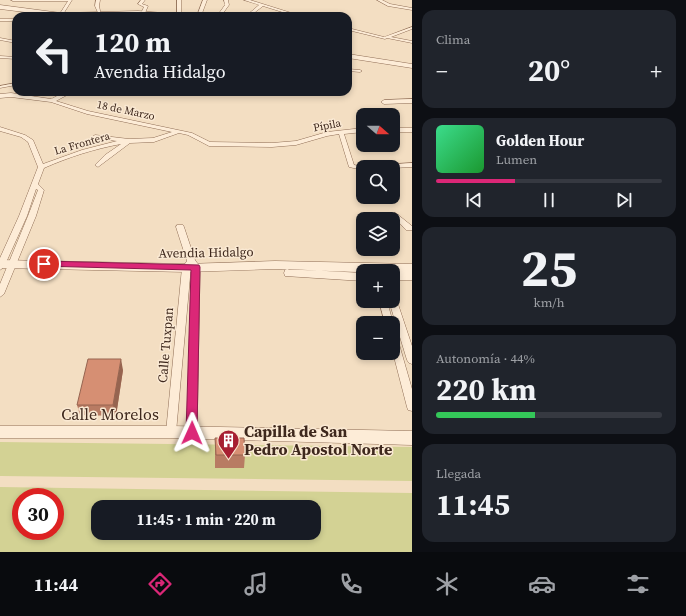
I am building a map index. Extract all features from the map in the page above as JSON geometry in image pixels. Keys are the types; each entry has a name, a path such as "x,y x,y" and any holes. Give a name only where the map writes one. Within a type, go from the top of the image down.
{"street":[{"path":"10,8 14,0 67,0"},
{"path":"63,12 70,0"},
{"path":"97,12 98,0"},
{"path":"143,0 140,4 146,6 143,12"},
{"path":"178,12 179,0"},
{"path":"200,12 205,0"},
{"path":"222,12 226,5 226,0"},
{"path":"246,0 286,12"},
{"path":"378,0 389,5 412,9"},
{"path":"253,12 262,5"},
{"path":"0,7 39,12"},
{"path":"0,20 12,20"},
{"path":"386,37 412,28"},
{"path":"352,30 385,38 412,42"},
{"path":"0,39 12,41"},
{"path":"0,57 12,58"},
{"path":"352,57 412,66"},
{"path":"352,70 360,70"},
{"path":"0,87 12,85"},
{"name":"18 de Marzo","path":"0,96 12,94"},
{"name":"18 de Marzo","path":"23,96 52,101 87,112 195,136 209,144 272,146 296,143"},
{"path":"52,101 61,96"},
{"path":"384,102 412,101"},
{"path":"0,129 23,136 31,141 41,167 36,185 32,191 4,266 0,294"},
{"path":"400,130 412,130"},
{"name":"Pípila","path":"296,143 327,134 356,131"},
{"path":"95,137 130,141 154,140 178,132"},
{"path":"342,132 351,166 356,167"},
{"path":"98,165 107,156 130,141"},
{"name":"La Frontera","path":"41,167 69,155 106,145 130,141"},
{"path":"400,166 412,165"},
{"path":"4,266 32,216 41,190 36,185"},
{"path":"400,220 409,228 412,228"},
{"name":"Calle Tuxpan","path":"180,227 191,268 192,433"},
{"name":"Avendia Hidalgo","path":"191,268 275,265 356,269"},
{"name":"Avendia Hidalgo","path":"4,266 191,268 356,277"},
{"name":"Calle Tuxpan","path":"171,432 191,268"},
{"name":"Avendia Hidalgo","path":"400,269 412,268"},
{"path":"400,276 412,276"},
{"path":"395,308 412,360"},
{"path":"399,360 412,407"},
{"name":"Calle Morelos","path":"0,432 171,432 412,438"}],"shaded area":[{"path":"0,442 412,447 412,481 0,476"},
{"path":"0,487 412,493 412,552 0,552"}],"building":[{"path":"88,359 121,359 113,405 77,405"},
{"path":"215,438 244,438 245,455 216,455"}],"place":[{"name":"Capilla de San Pedro Apostol Norte","path":"229,460"}],"route":[{"path":"44,264 196,267 193,336 192,433"}]}
